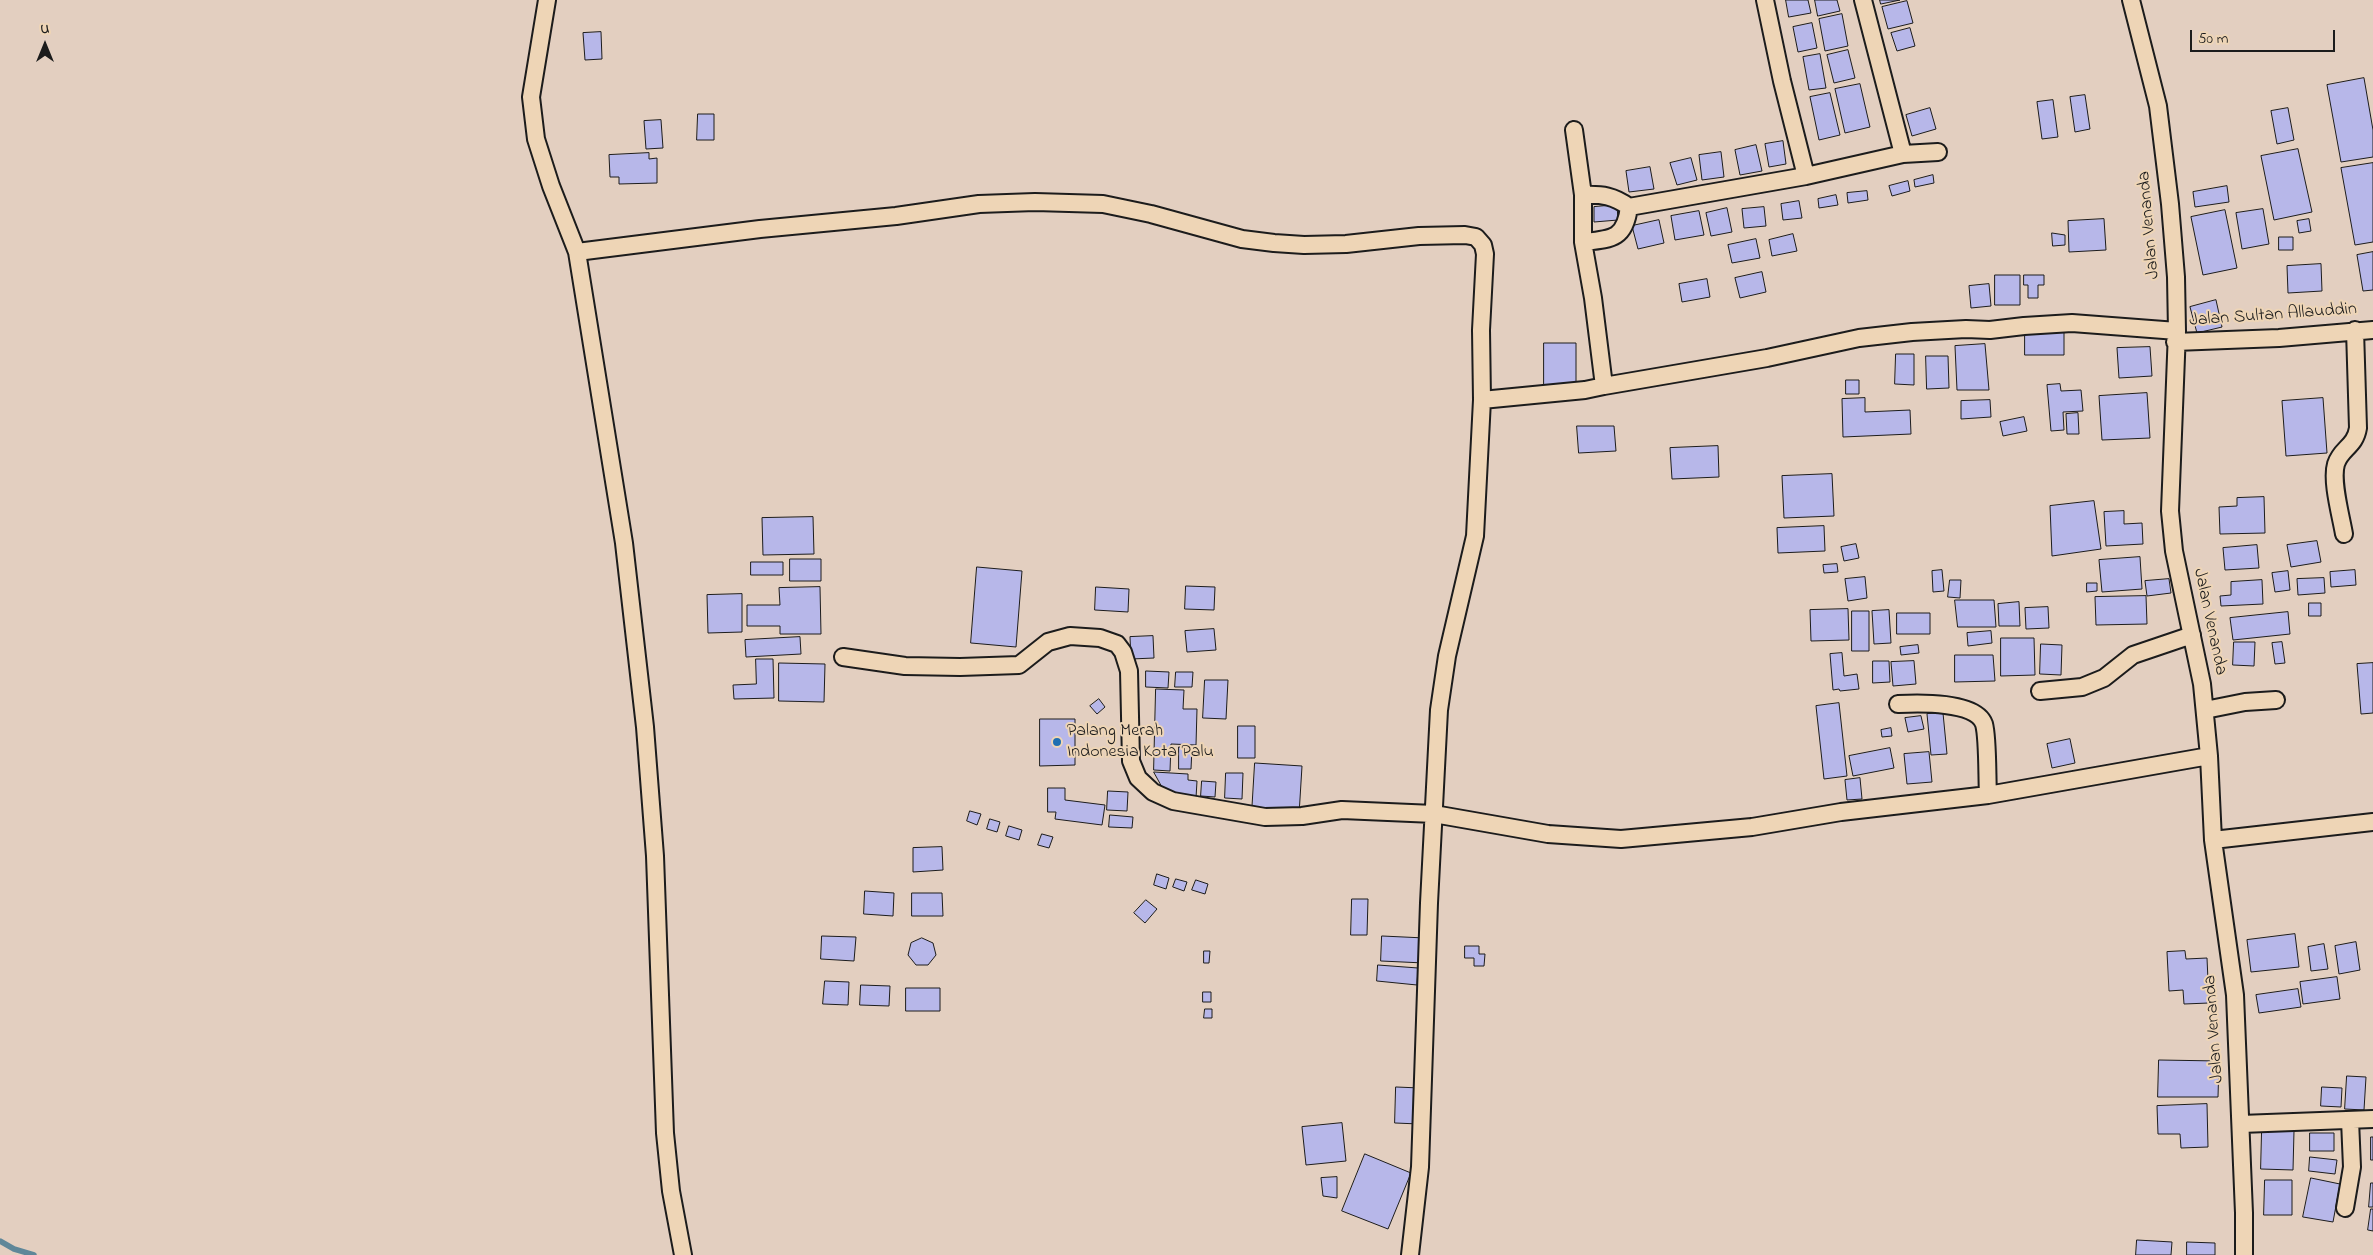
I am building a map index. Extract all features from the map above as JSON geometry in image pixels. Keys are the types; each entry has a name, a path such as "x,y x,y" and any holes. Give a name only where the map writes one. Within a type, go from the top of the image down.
{"street":[{"path":"547,0 531,97 536,139 550,186 577,252 624,543 645,727 656,876 664,1132 671,1191 683,1255"},
{"path":"1765,0 1782,81 1806,176"},
{"path":"1863,0 1903,154"},
{"name":"Jalan Venanda","path":"2131,0 2158,106 2170,204 2176,277 2176,337 2170,511 2174,551 2192,635 2205,710 2213,840 2235,996 2241,1124 2244,1255"},
{"path":"1574,130 1583,195 1583,242 1593,298 1604,386"},
{"path":"1583,195 1604,194 1619,200 1629,207 1806,176 1903,154 1938,152"},
{"path":"577,252 760,229 896,216 979,204 1035,202 1103,204 1151,214 1242,239 1274,243 1304,245 1346,244 1418,236 1465,234 1476,237 1483,245 1485,254 1481,330 1482,400 1474,536 1444,674 1439,710 1428,903 1420,1167 1410,1255"},
{"path":"1583,242 1603,240 1621,234 1627,223 1629,207"},
{"name":"Jalan Sultan Allauddin","path":"1482,400 1585,390 1767,358 1859,338 1912,332 1966,329 1990,330 2072,323 2176,337 2279,338 2373,330"},
{"path":"2344,534 2335,479 2336,464 2344,451 2356,439 2358,428 2356,330"},
{"path":"2040,691 2082,687 2104,678 2133,655 2192,635"},
{"path":"843,657 904,666 1018,665 1048,642 1070,636 1100,638 1117,644 1123,652 1129,670 1131,761 1138,778 1153,792 1173,801 1265,817 1302,816 1342,810 1434,814 1548,834 1621,839 1752,826 1841,812 1988,795 2209,756"},
{"path":"2205,710 2239,702 2276,700"},
{"path":"1898,704 1926,703 1978,714 1984,725 1988,795"},
{"path":"2213,840 2373,822"},
{"path":"2241,1124 2373,1119"},
{"path":"2346,1208 2352,1167 2350,1120"}],"building":[{"path":"1786,0 1808,0 1811,13 1789,17"},
{"path":"1815,0 1837,0 1840,11 1818,16"},
{"path":"1880,0 1900,0 1881,4"},
{"path":"1907,1 1913,23 1888,29 1882,7"},
{"path":"1842,14 1848,46 1825,51 1819,19"},
{"path":"1812,23 1817,48 1798,52 1793,27"},
{"path":"1910,28 1915,46 1897,51 1891,33"},
{"path":"601,32 602,59 585,60 583,33"},
{"path":"1848,50 1855,78 1834,83 1827,55"},
{"path":"1820,54 1826,88 1809,90 1803,57"},
{"path":"2364,78 2373,130 2373,157 2341,162 2327,85"},
{"path":"1860,84 1870,127 1845,133 1835,89"},
{"path":"1830,93 1840,135 1819,140 1810,97"},
{"path":"2085,95 2090,129 2075,132 2070,97"},
{"path":"2053,100 2058,137 2042,139 2037,102"},
{"path":"1930,108 1936,129 1912,136 1906,115"},
{"path":"2288,108 2294,140 2277,144 2271,111"},
{"path":"698,114 714,114 714,140 697,140"},
{"path":"661,120 663,148 646,149 644,121"},
{"path":"1783,141 1786,164 1769,167 1765,144"},
{"path":"1756,145 1762,171 1740,175 1735,150"},
{"path":"2298,149 2312,212 2274,220 2261,156"},
{"path":"1721,152 1724,177 1702,180 1699,155"},
{"path":"649,153 649,159 657,158 657,183 619,184 619,177 610,177 609,155"},
{"path":"1691,158 1697,180 1677,185 1670,163"},
{"path":"2373,163 2373,242 2355,245 2341,168"},
{"path":"1650,167 1654,189 1629,192 1626,171"},
{"path":"1933,175 1934,183 1915,187 1914,180"},
{"path":"1908,181 1910,191 1892,196 1889,186"},
{"path":"2227,186 2229,202 2195,207 2193,192"},
{"path":"1867,191 1868,200 1848,203 1847,193"},
{"path":"1836,195 1838,205 1819,208 1818,199"},
{"path":"1799,201 1802,218 1783,220 1781,204"},
{"path":"1617,205 1618,220 1594,222 1594,207"},
{"path":"1764,207 1766,226 1744,228 1742,209"},
{"path":"1727,208 1732,232 1711,236 1706,213"},
{"path":"2263,209 2269,244 2242,249 2236,213"},
{"path":"2225,210 2237,268 2203,275 2191,217"},
{"path":"1699,211 1704,235 1675,240 1671,216"},
{"path":"2104,219 2106,250 2069,252 2068,221"},
{"path":"2309,219 2311,231 2299,233 2297,221"},
{"path":"1659,220 1664,243 1638,249 1632,226"},
{"path":"2052,233 2065,235 2065,245 2053,246"},
{"path":"1793,234 1797,251 1772,256 1769,240"},
{"path":"2279,237 2293,237 2293,250 2279,250"},
{"path":"1756,239 1760,258 1732,263 1728,245"},
{"path":"2373,252 2373,290 2363,291 2357,255"},
{"path":"2321,264 2322,291 2288,293 2287,266"},
{"path":"1762,272 1766,292 1740,298 1735,278"},
{"path":"1995,275 2020,275 2020,305 1995,305"},
{"path":"2024,275 2044,275 2044,285 2038,285 2038,298 2028,298 2028,285 2024,285"},
{"path":"1707,279 1710,297 1682,302 1679,284"},
{"path":"1989,284 1991,306 1971,308 1969,286"},
{"path":"2216,300 2222,327 2197,333 2190,307"},
{"path":"2025,332 2064,332 2064,355 2025,355"},
{"path":"1544,343 1576,343 1576,385 1544,385"},
{"path":"1985,344 1989,390 1957,390 1955,346"},
{"path":"2150,347 2152,376 2119,378 2117,348"},
{"path":"1896,354 1914,354 1914,385 1895,384"},
{"path":"1926,356 1948,356 1949,388 1927,389"},
{"path":"1846,380 1859,380 1859,394 1846,394"},
{"path":"2060,384 2061,391 2081,390 2083,411 2063,412 2064,430 2051,431 2047,385"},
{"path":"2147,393 2150,438 2102,440 2099,396"},
{"path":"1865,398 1865,412 1910,410 1911,434 1843,437 1842,399"},
{"path":"2323,398 2327,453 2286,456 2282,401"},
{"path":"1990,400 1991,417 1961,419 1961,401"},
{"path":"2078,413 2079,434 2067,434 2066,414"},
{"path":"2024,417 2027,431 2003,436 2000,422"},
{"path":"1577,426 1614,426 1616,451 1579,453"},
{"path":"1718,446 1719,477 1672,479 1670,448"},
{"path":"1832,474 1834,516 1784,518 1782,476"},
{"path":"2264,497 2265,533 2220,534 2219,507 2237,506 2237,498"},
{"path":"2094,501 2101,549 2052,556 2050,506"},
{"path":"2124,511 2124,524 2142,523 2143,544 2106,546 2104,512"},
{"path":"813,517 814,554 763,555 762,518"},
{"path":"1824,526 1825,551 1778,553 1777,528"},
{"path":"2317,541 2321,562 2291,567 2287,545"},
{"path":"1856,544 1859,558 1844,561 1841,547"},
{"path":"2257,545 2259,568 2225,570 2223,548"},
{"path":"2140,557 2142,589 2102,592 2099,560"},
{"path":"790,559 821,559 821,581 790,581"},
{"path":"751,562 783,562 783,575 751,575"},
{"path":"1837,564 1838,572 1824,573 1823,565"},
{"path":"977,567 1022,571 1016,647 971,643"},
{"path":"1942,570 1944,591 1933,592 1932,571"},
{"path":"2355,570 2356,585 2331,587 2330,572"},
{"path":"2288,571 2290,590 2275,592 2272,573"},
{"path":"1865,577 1867,598 1848,601 1845,579"},
{"path":"2324,578 2325,593 2298,595 2297,579"},
{"path":"2169,579 2171,593 2147,596 2145,581"},
{"path":"1950,580 1961,580 1960,598 1948,597"},
{"path":"2262,580 2263,604 2221,606 2220,596 2231,595 2231,582"},
{"path":"2087,583 2097,583 2097,591 2087,592"},
{"path":"1186,586 1215,587 1214,610 1185,609"},
{"path":"820,587 821,634 780,634 780,626 747,626 747,605 780,605 779,588"},
{"path":"1096,587 1129,589 1128,612 1095,610"},
{"path":"742,594 742,632 708,633 707,595"},
{"path":"2146,596 2147,624 2096,625 2095,597"},
{"path":"1955,600 1994,600 1996,627 1958,627"},
{"path":"2019,602 2020,626 1999,626 1998,604"},
{"path":"2309,603 2321,603 2321,616 2309,616"},
{"path":"2048,607 2049,628 2026,629 2025,608"},
{"path":"1848,609 1849,640 1811,641 1810,610"},
{"path":"1889,610 1891,643 1874,644 1872,611"},
{"path":"1852,611 1869,611 1869,651 1852,651"},
{"path":"2288,612 2290,634 2233,640 2230,618"},
{"path":"1897,613 1930,613 1930,634 1897,634"},
{"path":"1214,629 1216,650 1187,652 1185,631"},
{"path":"1991,631 1992,643 1968,646 1967,633"},
{"path":"1153,636 1154,658 1131,659 1130,637"},
{"path":"800,637 801,654 746,657 745,640"},
{"path":"2001,638 2034,638 2035,675 2001,676"},
{"path":"2234,642 2255,642 2254,666 2233,665"},
{"path":"2282,642 2285,663 2275,664 2272,643"},
{"path":"2041,644 2062,645 2061,675 2040,674"},
{"path":"1918,645 1919,653 1901,655 1900,647"},
{"path":"1842,653 1844,676 1857,674 1859,689 1833,690 1830,654"},
{"path":"1955,655 1993,655 1995,681 1955,682"},
{"path":"756,659 773,659 774,698 734,699 733,685 756,684"},
{"path":"1873,661 1889,661 1890,682 1873,683"},
{"path":"1914,661 1916,684 1893,686 1891,662"},
{"path":"779,663 825,664 824,702 779,701"},
{"path":"2373,663 2373,713 2361,714 2357,664"},
{"path":"1146,671 1169,672 1168,688 1146,687"},
{"path":"1176,672 1193,672 1192,687 1175,687"},
{"path":"1205,680 1228,680 1226,719 1203,718"},
{"path":"1156,689 1184,690 1183,709 1197,709 1196,745 1171,744 1170,771 1154,770"},
{"path":"1099,699 1105,707 1097,714 1090,706"},
{"path":"1839,703 1847,776 1824,779 1816,706"},
{"path":"1943,713 1947,754 1931,755 1927,714"},
{"path":"1921,716 1924,729 1908,732 1905,718"},
{"name":"Palang Merah Indonesia Kota Palu","path":"1040,719 1075,719 1075,765 1040,766"},
{"path":"1238,726 1255,726 1255,758 1238,758"},
{"path":"1891,728 1892,736 1882,737 1881,730"},
{"path":"2070,739 2075,763 2052,768 2047,744"},
{"path":"1179,747 1192,748 1191,769 1179,769"},
{"path":"1890,748 1894,768 1853,776 1849,756"},
{"path":"1929,752 1932,782 1907,784 1904,754"},
{"path":"1255,763 1302,766 1299,815 1252,813"},
{"path":"1154,772 1188,774 1188,780 1197,781 1196,798 1165,792"},
{"path":"1226,773 1243,773 1242,799 1225,798"},
{"path":"1860,778 1862,799 1847,800 1845,780"},
{"path":"1202,781 1216,782 1215,797 1201,796"},
{"path":"1048,788 1065,788 1065,800 1105,805 1102,825 1055,819 1056,812 1048,812"},
{"path":"1108,791 1128,792 1127,811 1107,810"},
{"path":"970,811 981,814 977,825 967,821"},
{"path":"1110,815 1133,817 1132,828 1109,827"},
{"path":"990,819 1000,822 997,832 987,829"},
{"path":"1009,826 1022,830 1019,840 1006,836"},
{"path":"1042,834 1053,837 1049,848 1038,845"},
{"path":"942,847 943,870 913,872 913,848"},
{"path":"1157,874 1169,878 1166,889 1154,885"},
{"path":"1176,879 1187,882 1184,891 1173,887"},
{"path":"1196,880 1208,884 1205,894 1192,890"},
{"path":"865,891 894,893 893,916 864,914"},
{"path":"912,893 942,893 943,916 912,916"},
{"path":"1352,899 1368,899 1367,935 1351,935"},
{"path":"1146,900 1157,909 1145,923 1134,913"},
{"path":"2295,934 2299,967 2251,972 2247,940"},
{"path":"822,936 856,937 854,961 821,959"},
{"path":"1382,936 1425,938 1424,963 1381,961"},
{"path":"922,938 933,943 936,955 928,965 916,965 908,955 911,943"},
{"path":"2356,942 2360,970 2339,974 2335,946"},
{"path":"2324,944 2328,969 2311,971 2308,947"},
{"path":"1465,946 1479,946 1479,954 1485,954 1484,966 1474,966 1474,958 1465,958"},
{"path":"1204,951 1210,951 1209,963 1204,963"},
{"path":"2185,951 2186,959 2207,958 2209,1003 2184,1004 2183,990 2169,991 2167,952"},
{"path":"1378,965 1418,968 1417,985 1377,981"},
{"path":"2337,977 2340,999 2303,1004 2300,982"},
{"path":"825,981 849,982 848,1005 823,1004"},
{"path":"861,985 890,986 889,1006 860,1005"},
{"path":"906,988 940,988 940,1011 906,1011"},
{"path":"2298,989 2301,1007 2259,1013 2256,995"},
{"path":"1203,992 1211,992 1211,1002 1203,1002"},
{"path":"1205,1009 1212,1009 1212,1018 1204,1018"},
{"path":"2159,1060 2219,1061 2218,1097 2158,1097"},
{"path":"2347,1076 2366,1077 2364,1110 2345,1109"},
{"path":"1396,1087 1420,1088 1419,1124 1395,1123"},
{"path":"2322,1087 2342,1088 2341,1107 2321,1106"},
{"path":"2207,1104 2208,1147 2181,1148 2180,1134 2158,1134 2157,1106"},
{"path":"1342,1123 1346,1161 1306,1165 1302,1127"},
{"path":"2262,1130 2294,1131 2293,1170 2261,1169"},
{"path":"2310,1133 2334,1133 2334,1151 2310,1151"},
{"path":"2371,1137 2373,1137 2373,1160 2371,1160"},
{"path":"1365,1154 1411,1173 1388,1229 1342,1211"},
{"path":"2310,1157 2337,1160 2335,1174 2309,1171"},
{"path":"1337,1177 1337,1198 1323,1196 1321,1178"},
{"path":"2311,1178 2340,1184 2333,1222 2303,1217"},
{"path":"2265,1180 2292,1180 2292,1215 2264,1215"},
{"path":"2371,1183 2373,1183 2373,1207 2369,1207"},
{"path":"2371,1209 2373,1209 2373,1231 2368,1230"},
{"path":"2137,1240 2172,1242 2171,1255 2136,1255"},
{"path":"2187,1242 2215,1243 2215,1255 2187,1255"}],"waterway":[{"path":"0,1241 14,1249 34,1255"}],"place":[{"name":"Palang Merah Indonesia Kota Palu","path":"1057,742"}]}
